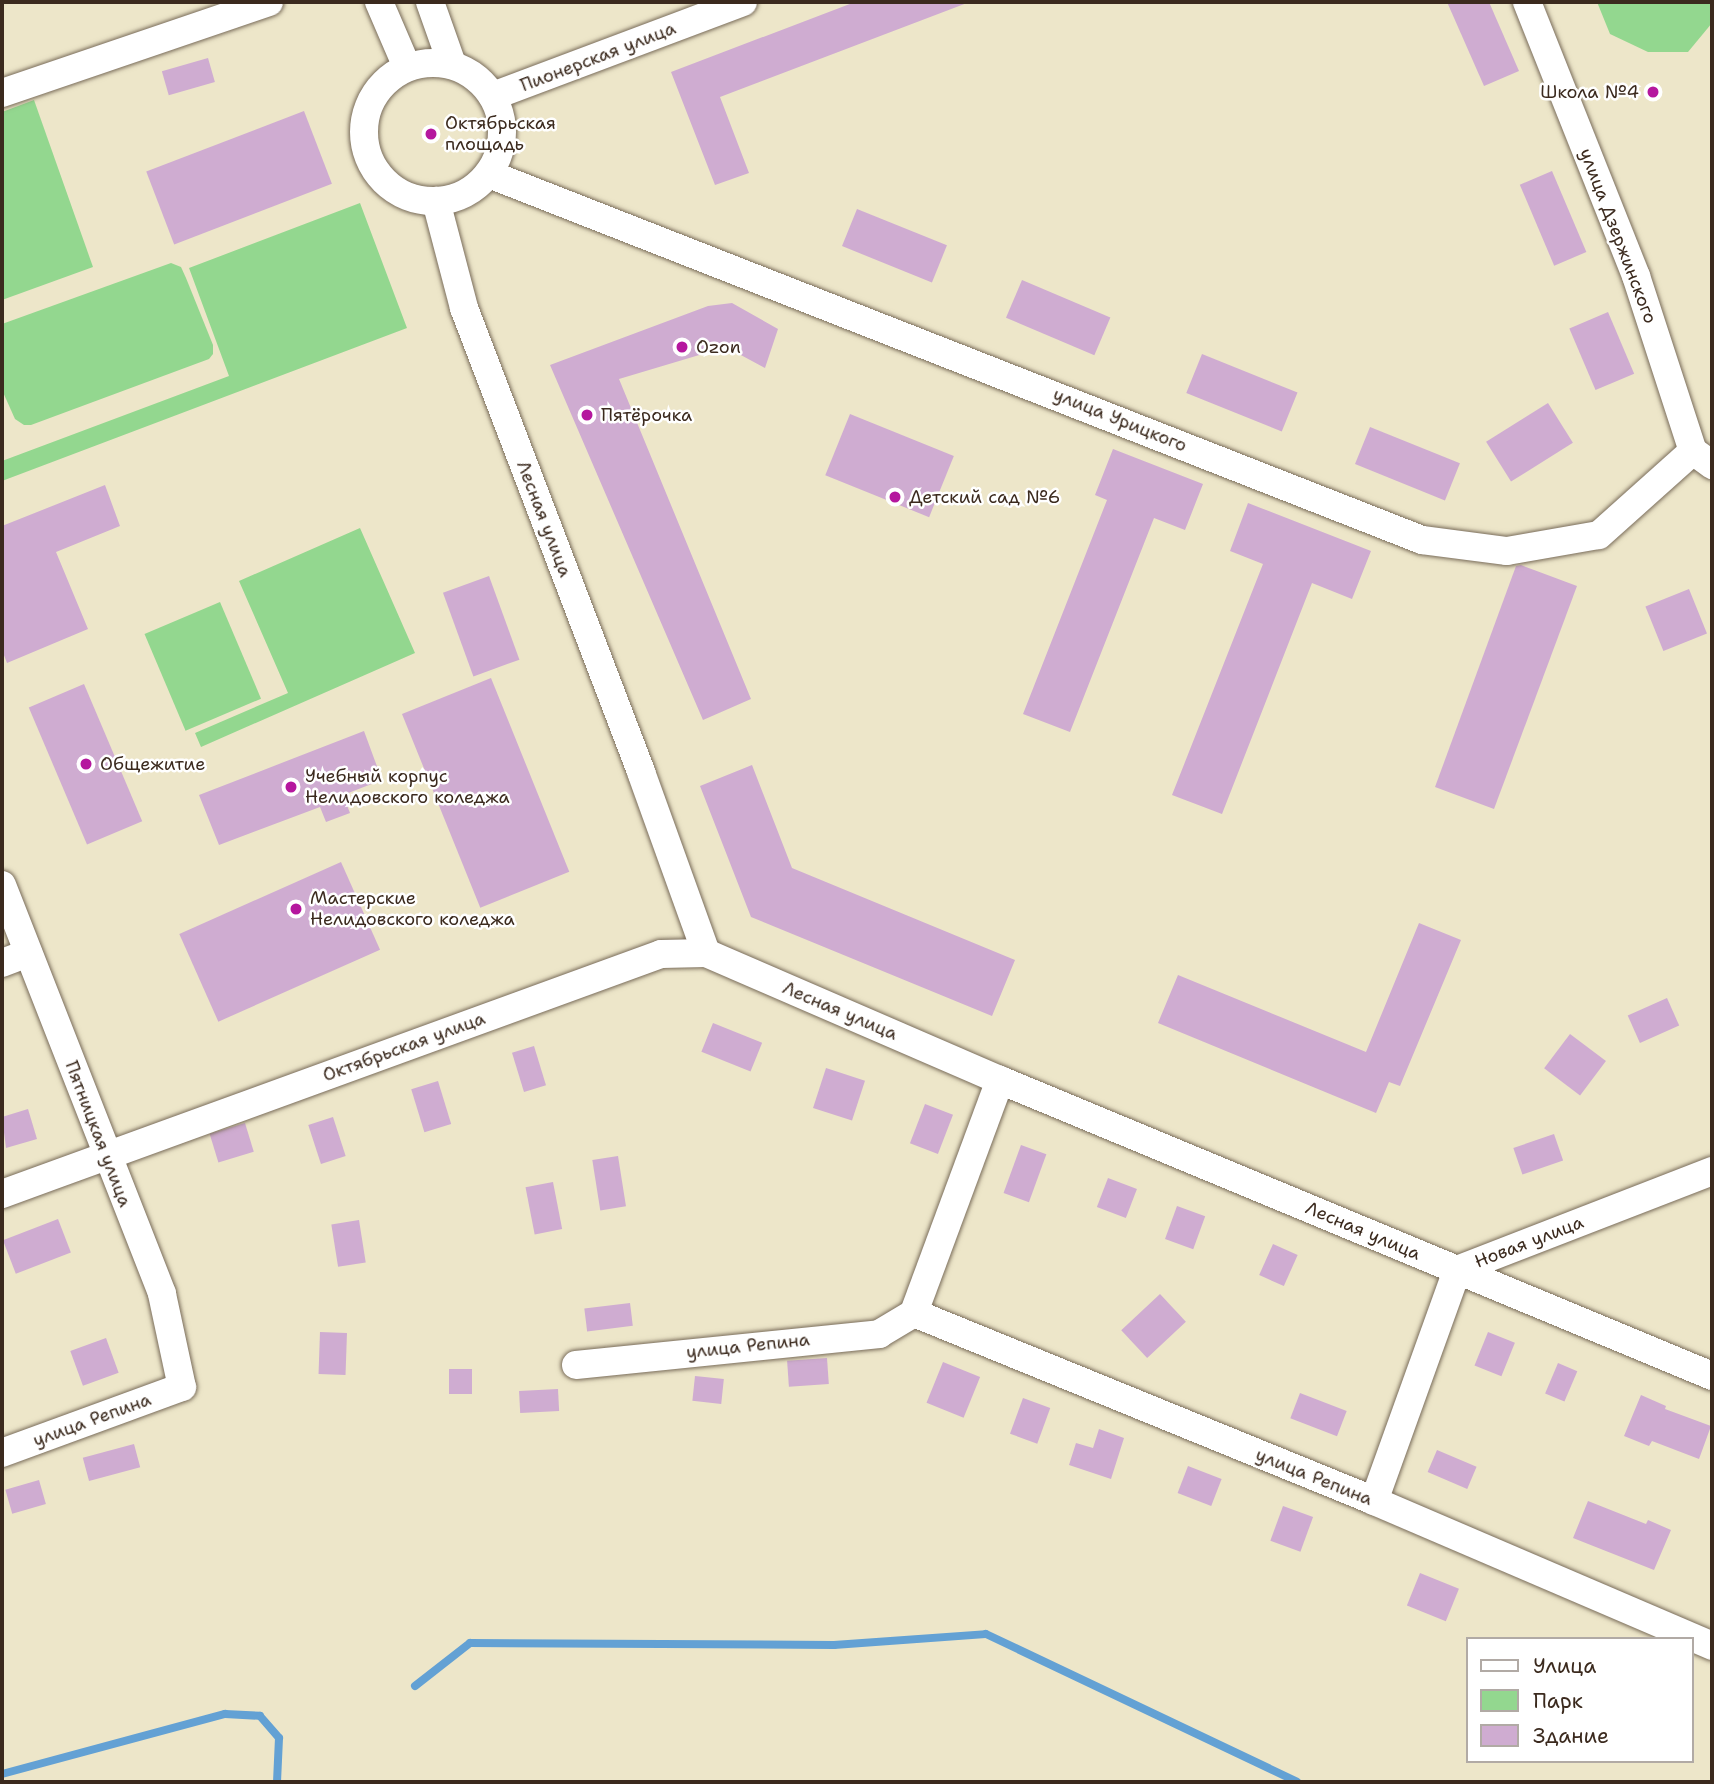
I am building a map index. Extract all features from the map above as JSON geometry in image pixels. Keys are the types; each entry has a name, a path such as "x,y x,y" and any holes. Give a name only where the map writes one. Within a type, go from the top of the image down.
{"street":[{"path":"2,93 269,2"},
{"path":"379,2 407,67"},
{"path":"430,2 452,64"},
{"name":"Пионерская улица","path":"493,96 743,2"},
{"name":"улица Дзержинского","path":"1527,2 1636,276 1703,458"},
{"path":"429,62 452,64 473,74 493,96 500,109 503,132 500,154 489,174 473,189 452,199 436,201 406,196 387,184 372,165 364,143 365,120 372,98 387,80 407,67 429,62"},
{"name":"улица Урицкого","path":"489,174 1422,540 1507,551 1599,535 1703,458"},
{"name":"Лесная улица","path":"436,201 464,308 646,784 706,953 999,1080 1031,1090 1712,1376"},
{"name":"Пятницкая улица","path":"2,885 15,958 105,1154 162,1294 182,1387"},
{"name":"Октябрьская улица","path":"2,1194 105,1154 661,954 706,953"},
{"path":"914,1313 999,1080"},
{"name":"Новая улица","path":"1374,1501 1457,1270 1712,1171"},
{"name":"улица Репина","path":"576,1365 879,1334 914,1313 1374,1501 1691,1637"},
{"name":"улица Репина","path":"2,1453 182,1387"},
{"name":"улица Репина","path":"1693,1638 1712,1646"}],"green space":[{"path":"1597,2 1712,2 1712,23 1688,52 1648,52 1610,34"},
{"path":"34,100 93,267 2,300 2,112"},
{"path":"360,203 407,328 2,481 2,461 229,376 189,268"},
{"path":"171,263 181,267 213,345 213,354 209,359 31,425 24,425 15,419 2,390 2,324"},
{"path":"360,528 415,653 201,747 195,733 288,693 239,581"},
{"path":"220,602 261,699 186,731 145,634"}],"building":[{"path":"855,2 967,3 720,97 749,173 715,185 671,72"},
{"path":"1447,2 1489,2 1519,71 1484,86"},
{"path":"208,58 215,82 169,95 162,71"},
{"path":"304,111 332,184 174,244 146,172"},
{"path":"1552,171 1586,252 1554,266 1520,185"},
{"path":"857,209 947,245 932,282 842,246"},
{"path":"1022,280 1110,318 1094,355 1006,318"},
{"path":"732,303 778,329 765,368 726,347 619,379 751,699 703,720 550,365 708,306"},
{"path":"1608,312 1634,374 1596,390 1569,328"},
{"path":"1202,354 1297,393 1282,432 1186,393"},
{"path":"1548,403 1573,443 1511,482 1486,442"},
{"path":"850,414 954,456 929,517 825,475"},
{"path":"1370,427 1460,463 1445,500 1355,464"},
{"path":"1113,449 1203,484 1185,530 1154,518 1070,732 1023,714 1107,500 1095,495"},
{"path":"105,485 120,526 56,552 88,629 7,663 2,650 2,526"},
{"path":"1248,503 1371,551 1352,599 1312,583 1222,814 1172,795 1263,564 1230,551"},
{"path":"1521,565 1577,586 1494,809 1435,787 1516,566"},
{"path":"489,576 519,660 473,676 443,593"},
{"path":"1689,589 1707,634 1663,651 1645,607"},
{"path":"491,678 569,872 480,908 402,714"},
{"name":"Общежитие","path":"84,684 142,821 87,845 29,707"},
{"name":"Учебный корпус Нелидовского коледжа","path":"364,731 382,780 343,795 350,813 326,822 320,807 219,845 199,795"},
{"path":"752,765 792,868 1015,960 992,1016 751,917 700,786"},
{"name":"Мастерские Нелидовского коледжа","path":"341,862 380,950 218,1022 179,934"},
{"path":"1419,923 1461,940 1400,1086 1389,1082 1376,1113 1158,1023 1178,975 1366,1052"},
{"path":"1667,998 1679,1025 1640,1043 1628,1015"},
{"path":"713,1023 762,1043 751,1072 701,1052"},
{"path":"1570,1034 1606,1061 1580,1095 1544,1068"},
{"path":"534,1046 546,1085 524,1092 512,1053"},
{"path":"826,1068 865,1081 852,1121 813,1108"},
{"path":"438,1081 451,1124 424,1132 411,1089"},
{"path":"925,1104 953,1115 938,1154 910,1143"},
{"path":"28,1109 37,1139 6,1148 2,1117"},
{"path":"333,1117 346,1156 321,1164 308,1125"},
{"path":"245,1123 254,1152 218,1163 210,1134"},
{"path":"1554,1134 1563,1160 1522,1174 1513,1148"},
{"path":"1021,1145 1046,1154 1029,1202 1004,1193"},
{"path":"618,1156 626,1206 600,1210 592,1160"},
{"path":"1108,1178 1137,1189 1126,1218 1097,1207"},
{"path":"553,1182 562,1229 535,1234 526,1187"},
{"path":"1177,1206 1205,1216 1193,1249 1165,1239"},
{"path":"58,1219 71,1253 16,1274 3,1240"},
{"path":"359,1220 366,1262 338,1267 331,1224"},
{"path":"1273,1244 1298,1255 1284,1286 1259,1275"},
{"path":"1160,1294 1186,1322 1147,1358 1121,1330"},
{"path":"630,1303 633,1326 587,1331 584,1309"},
{"path":"320,1332 347,1333 346,1375 319,1374"},
{"path":"1488,1332 1515,1343 1501,1376 1475,1365"},
{"path":"106,1338 119,1373 83,1386 70,1351"},
{"path":"827,1358 829,1384 789,1387 787,1361"},
{"path":"943,1362 980,1377 964,1418 927,1403"},
{"path":"1558,1363 1577,1371 1564,1402 1545,1393"},
{"path":"449,1369 472,1369 472,1394 449,1394"},
{"path":"695,1376 724,1379 721,1404 692,1401"},
{"path":"558,1389 559,1411 520,1413 519,1391"},
{"path":"1300,1393 1347,1411 1337,1436 1290,1418"},
{"path":"1641,1395 1666,1406 1665,1409 1711,1426 1699,1459 1652,1441 1649,1446 1624,1436"},
{"path":"1023,1398 1050,1408 1037,1444 1010,1434"},
{"path":"1099,1429 1124,1438 1111,1479 1069,1465 1076,1443 1093,1448"},
{"path":"134,1444 140,1467 89,1481 83,1458"},
{"path":"1437,1450 1477,1467 1467,1489 1428,1472"},
{"path":"1188,1466 1222,1479 1211,1506 1178,1493"},
{"path":"39,1480 46,1504 12,1514 5,1490"},
{"path":"1588,1501 1646,1524 1648,1520 1671,1530 1654,1570 1573,1538"},
{"path":"1283,1506 1313,1517 1300,1552 1270,1541"},
{"path":"1420,1573 1459,1589 1446,1621 1407,1605"}],"waterway":[{"path":"415,1686 470,1643 834,1645 986,1634 1297,1782"},
{"path":"2,1774 225,1714 260,1716 279,1738 277,1782"}],"place":[{"name":"Школа №4","path":"1653,92"},
{"name":"Октябрьская площадь","path":"431,134"},
{"name":"Ozon","path":"682,347"},
{"name":"Пятёрочка","path":"587,415"},
{"name":"Детский сад №6","path":"895,497"},
{"name":"Общежитие","path":"86,764"},
{"name":"Учебный корпус Нелидовского коледжа","path":"291,787"},
{"name":"Мастерские Нелидовского коледжа","path":"296,909"}]}
